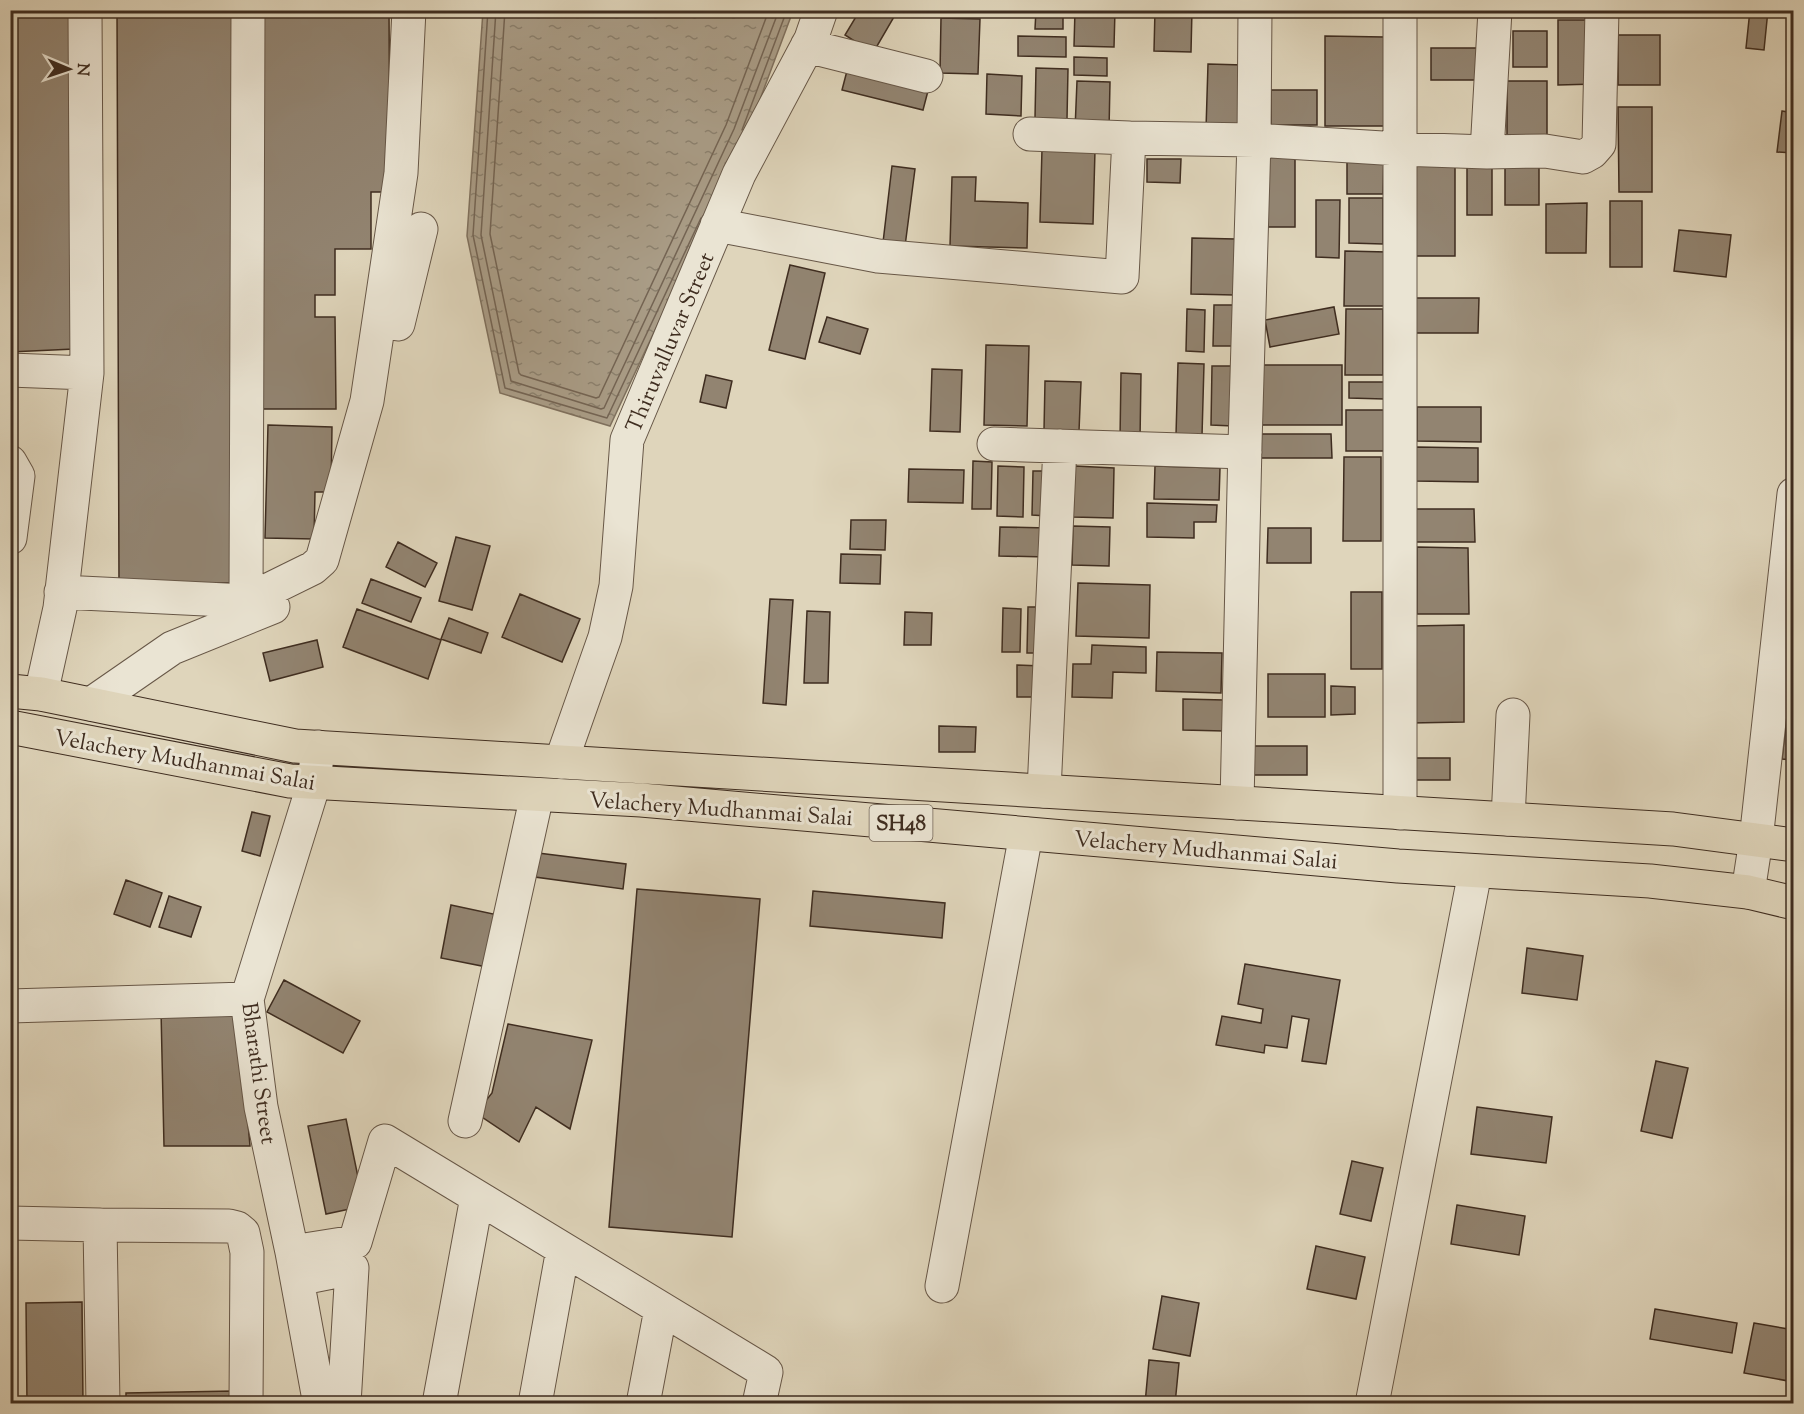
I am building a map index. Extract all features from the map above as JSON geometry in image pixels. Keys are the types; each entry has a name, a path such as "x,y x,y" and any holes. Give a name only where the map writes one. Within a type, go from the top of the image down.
{"main road":[{"name":"Velachery Mudhanmai Salai","path":"26,692 295,746 1673,829 1794,844"},
{"name":"Velachery Mudhanmai Salai","path":"10,727 290,781 641,800 1475,872 1650,881 1748,892 1794,903"}],"street":[{"path":"26,692 60,608 87,373 85,10"},
{"path":"246,601 248,10"},
{"path":"61,592 246,601 313,568 322,560 364,412 401,173 410,10"},
{"name":"Thiruvalluvar Street","path":"561,762 605,638 614,596 627,440 739,174 807,46 821,10"},
{"path":"1237,803 1254,140 1255,10"},
{"path":"1400,10 1400,813"},
{"path":"1487,152 1495,10"},
{"path":"1030,134 1254,140 1487,152 1545,151 1583,157 1599,144 1602,10"},
{"path":"807,46 926,76"},
{"path":"717,225 878,256 1122,277 1129,138"},
{"path":"91,704 172,648 316,589 328,583 340,571 421,229"},
{"path":"10,370 87,373"},
{"path":"994,444 1245,452"},
{"path":"1044,791 1060,446"},
{"path":"10,462 18,476 10,538"},
{"path":"1748,892 1756,840 1794,494"},
{"path":"1508,819 1513,715"},
{"name":"Bharathi Street","path":"318,747 314,783 247,999 261,1107 318,1394 322,1404"},
{"path":"465,1121 537,795"},
{"path":"942,1286 1026,834"},
{"path":"1372,1404 1475,872"},
{"path":"10,1006 247,999"},
{"path":"344,1404 353,1255 385,1141 766,1372 759,1404"},
{"path":"440,1404 477,1197"},
{"path":"10,1223 229,1226 237,1228 243,1233 247,1252 246,1404"},
{"path":"100,1225 103,1404"},
{"path":"535,1404 563,1249"},
{"path":"294,1266 353,1255"},
{"path":"644,1404 661,1309"}],"water":[{"path":"483,11 793,11 747,134 610,426 500,393 467,236"}],"building":[{"path":"10,10 72,10 74,349 10,352"},
{"path":"117,10 240,10 242,583 119,583"},
{"path":"259,10 389,10 390,192 371,192 371,249 335,249 335,295 315,295 315,317 335,317 336,409 260,409"},
{"path":"860,10 898,10 873,53 845,35"},
{"path":"1036,10 1063,10 1063,29 1035,29"},
{"path":"1075,10 1115,10 1114,47 1074,46"},
{"path":"1155,10 1192,10 1191,52 1154,51"},
{"path":"1648,10 1678,10 1678,15 1649,15"},
{"path":"1750,10 1768,10 1764,50 1746,48"},
{"path":"941,18 980,19 978,74 940,73"},
{"path":"1558,20 1597,20 1596,84 1558,85"},
{"path":"1513,31 1547,31 1547,67 1513,67"},
{"path":"1618,35 1660,35 1660,85 1618,85"},
{"path":"1018,36 1066,37 1066,57 1018,56"},
{"path":"1325,36 1384,37 1384,126 1325,126"},
{"path":"1431,48 1488,48 1488,80 1431,80"},
{"path":"1074,57 1107,58 1107,76 1074,75"},
{"path":"1208,64 1243,65 1241,129 1206,129"},
{"path":"848,67 929,87 923,110 842,90"},
{"path":"1036,68 1068,69 1067,119 1035,118"},
{"path":"987,74 1022,76 1021,116 986,114"},
{"path":"1077,81 1110,82 1109,130 1075,130"},
{"path":"1507,81 1547,81 1547,135 1507,135"},
{"path":"1271,90 1317,90 1317,125 1271,125"},
{"path":"1618,107 1652,107 1652,192 1619,192"},
{"path":"1782,111 1794,113 1794,153 1777,152"},
{"path":"1268,148 1295,148 1295,227 1268,227"},
{"path":"1042,149 1095,150 1093,224 1040,222"},
{"path":"1347,156 1384,156 1383,194 1347,194"},
{"path":"1505,158 1539,158 1539,205 1505,205"},
{"path":"1147,159 1181,159 1180,183 1147,182"},
{"path":"1467,159 1492,159 1492,215 1467,215"},
{"path":"1411,165 1455,165 1455,256 1411,256"},
{"path":"892,166 915,169 904,254 882,251"},
{"path":"952,177 976,177 975,201 1028,203 1027,248 950,246"},
{"path":"1349,198 1383,198 1383,244 1349,243"},
{"path":"1316,200 1340,200 1339,258 1316,257"},
{"path":"1610,201 1642,201 1642,267 1610,267"},
{"path":"1587,203 1586,253 1546,253 1546,204"},
{"path":"1679,230 1731,235 1726,277 1674,271"},
{"path":"1192,238 1235,239 1234,295 1191,294"},
{"path":"1345,251 1387,252 1386,306 1344,306"},
{"path":"790,265 825,273 805,359 769,350"},
{"path":"1414,298 1479,298 1478,333 1414,333"},
{"path":"1214,305 1237,305 1236,346 1213,346"},
{"path":"1334,307 1339,334 1270,347 1265,320"},
{"path":"1187,309 1205,310 1204,352 1186,351"},
{"path":"1346,309 1383,309 1383,375 1345,375"},
{"path":"827,317 868,329 860,354 819,342"},
{"path":"986,345 1029,346 1027,426 984,425"},
{"path":"1178,363 1204,364 1202,436 1176,435"},
{"path":"1255,365 1342,365 1342,425 1255,425"},
{"path":"1212,366 1235,366 1233,426 1211,425"},
{"path":"932,369 962,370 960,432 930,431"},
{"path":"1121,373 1141,374 1140,440 1120,439"},
{"path":"706,375 732,381 726,408 700,402"},
{"path":"1045,381 1081,382 1079,431 1044,430"},
{"path":"1349,382 1384,382 1384,399 1349,398"},
{"path":"1417,407 1481,407 1481,442 1417,441"},
{"path":"1346,410 1385,410 1385,451 1346,451"},
{"path":"268,425 332,427 331,492 315,492 314,539 265,538"},
{"path":"1254,434 1331,434 1332,458 1254,458"},
{"path":"1416,447 1478,448 1478,482 1416,481"},
{"path":"1344,457 1381,457 1381,541 1343,541"},
{"path":"973,461 992,462 991,509 972,509"},
{"path":"998,466 1024,467 1023,517 997,516"},
{"path":"1075,466 1114,468 1113,518 1073,517"},
{"path":"1155,466 1220,468 1219,500 1154,499"},
{"path":"909,469 964,470 963,503 908,502"},
{"path":"1033,471 1048,471 1047,516 1032,515"},
{"path":"1147,503 1217,505 1216,522 1194,522 1194,538 1147,537"},
{"path":"1411,509 1474,509 1475,542 1411,542"},
{"path":"851,520 886,520 885,550 850,549"},
{"path":"1073,526 1110,527 1109,566 1072,565"},
{"path":"1000,527 1048,528 1047,557 999,556"},
{"path":"1268,528 1311,528 1311,563 1267,563"},
{"path":"456,537 490,546 472,610 439,601"},
{"path":"398,542 437,563 425,587 386,567"},
{"path":"1417,547 1468,548 1469,614 1417,614"},
{"path":"841,554 881,555 880,584 840,583"},
{"path":"371,579 421,598 411,622 362,603"},
{"path":"1078,583 1150,585 1149,638 1076,636"},
{"path":"1351,592 1382,592 1382,669 1351,669"},
{"path":"520,594 580,619 562,662 502,637"},
{"path":"770,599 793,600 786,705 763,703"},
{"path":"1028,607 1045,607 1044,653 1027,653"},
{"path":"1003,608 1021,609 1020,652 1002,652"},
{"path":"357,609 441,640 428,679 343,647"},
{"path":"807,611 830,612 828,683 804,683"},
{"path":"905,612 932,613 931,645 904,645"},
{"path":"449,618 488,633 481,653 441,639"},
{"path":"1464,625 1464,722 1411,723 1412,626"},
{"path":"317,640 323,667 270,681 263,653"},
{"path":"1092,645 1146,647 1146,673 1113,672 1112,698 1072,697 1073,664 1091,664"},
{"path":"1157,652 1222,653 1221,693 1156,691"},
{"path":"1017,665 1042,666 1042,697 1017,697"},
{"path":"1268,674 1325,674 1325,717 1268,717"},
{"path":"1331,686 1355,687 1355,714 1331,715"},
{"path":"1183,699 1224,700 1224,731 1183,730"},
{"path":"1786,723 1794,724 1794,760 1782,759"},
{"path":"939,726 976,727 975,752 939,752"},
{"path":"1248,746 1307,746 1307,775 1248,775"},
{"path":"1412,758 1450,758 1450,780 1412,780"},
{"path":"252,812 270,816 260,856 242,851"},
{"path":"538,853 626,864 623,889 535,877"},
{"path":"126,880 162,893 150,927 114,914"},
{"path":"637,889 760,899 732,1237 609,1227"},
{"path":"813,891 945,903 942,938 810,926"},
{"path":"169,896 201,907 191,937 159,927"},
{"path":"451,905 498,915 487,967 441,958"},
{"path":"1527,948 1583,956 1577,1000 1522,993"},
{"path":"1245,964 1340,980 1326,1064 1302,1061 1309,1019 1292,1016 1287,1048 1265,1045 1264,1053 1216,1045 1222,1016 1261,1023 1263,1009 1238,1004"},
{"path":"284,980 360,1021 343,1053 267,1012"},
{"path":"238,1009 250,1146 164,1146 161,1011"},
{"path":"508,1024 592,1040 570,1129 536,1107 519,1142 476,1113 492,1093"},
{"path":"1656,1061 1688,1068 1672,1138 1641,1131"},
{"path":"1477,1107 1552,1117 1546,1163 1471,1154"},
{"path":"346,1119 364,1206 326,1214 308,1126"},
{"path":"1352,1161 1383,1168 1371,1221 1340,1214"},
{"path":"1457,1205 1525,1216 1519,1255 1451,1244"},
{"path":"1316,1246 1365,1257 1356,1299 1307,1289"},
{"path":"1162,1296 1199,1303 1190,1356 1153,1349"},
{"path":"82,1302 83,1404 27,1404 26,1303"},
{"path":"1655,1309 1737,1323 1732,1353 1650,1339"},
{"path":"1754,1323 1794,1330 1794,1382 1744,1373"},
{"path":"1149,1360 1179,1363 1175,1404 1145,1404"},
{"path":"233,1391 233,1404 126,1404 126,1393"}]}
